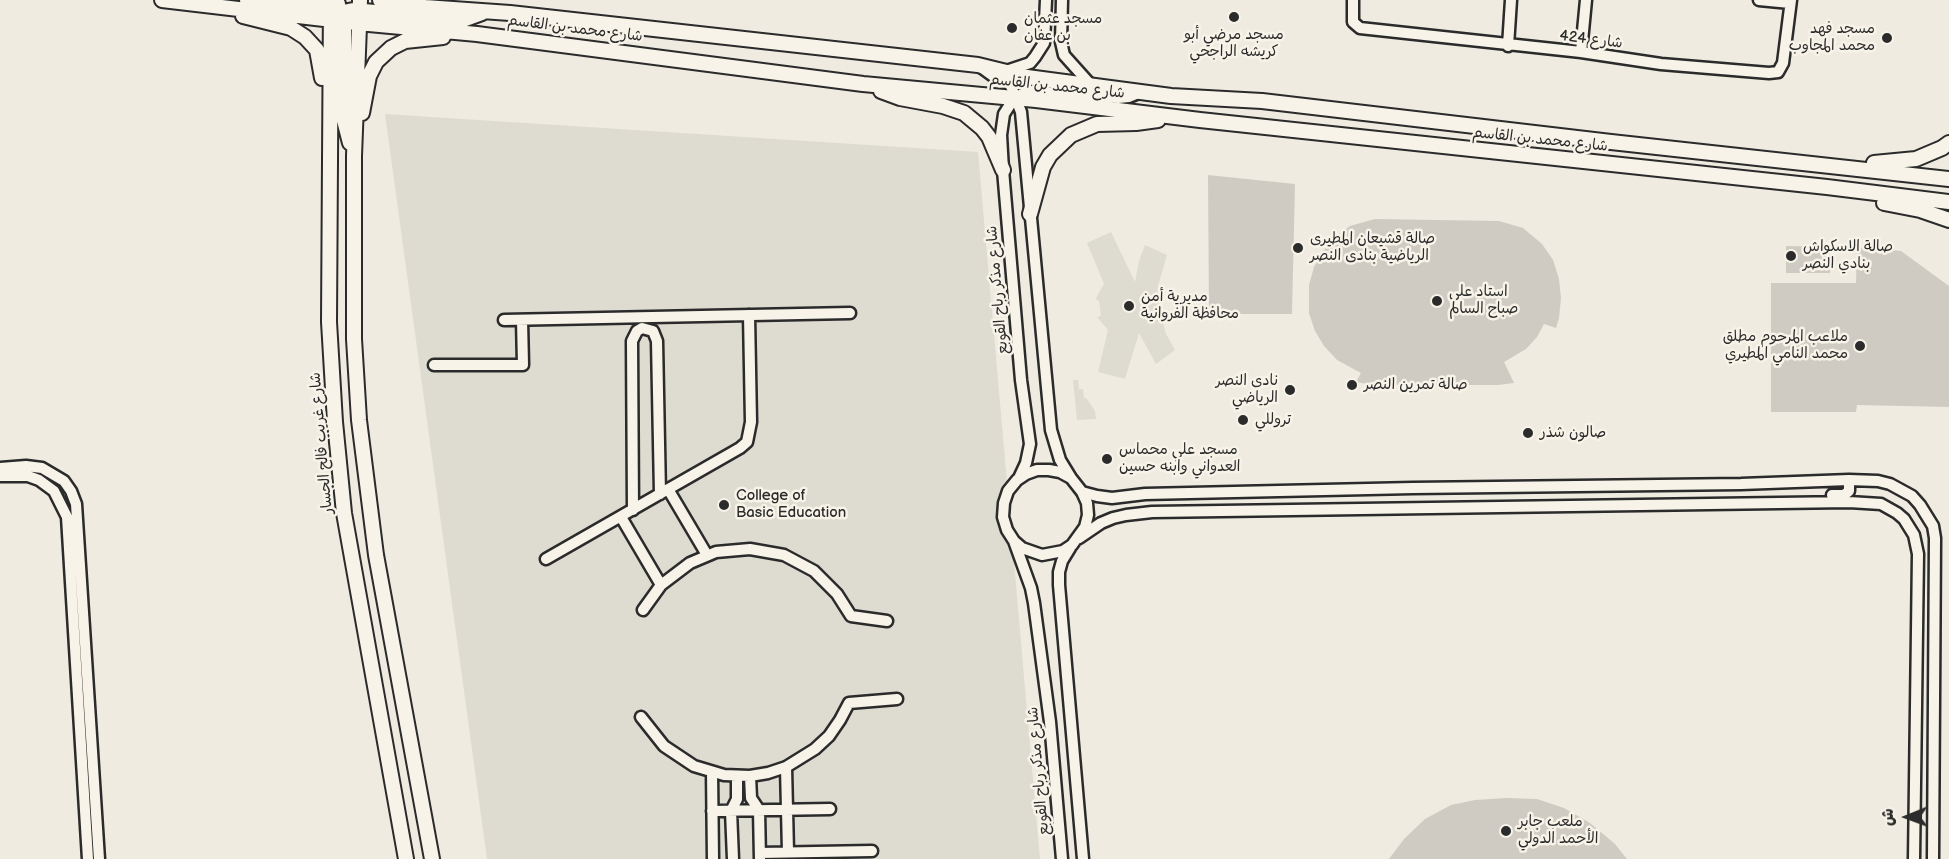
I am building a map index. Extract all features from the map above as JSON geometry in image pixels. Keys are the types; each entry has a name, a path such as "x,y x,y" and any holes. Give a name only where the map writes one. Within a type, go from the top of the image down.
{"main road":[{"name":"شارع محمد بن القاسم","path":"162,0 213,6 344,8 477,34 862,84 1036,100 1949,202"},
{"path":"213,6 228,0"},
{"path":"247,0 464,20 474,18 486,11"},
{"name":"شارع محمد بن القاسم","path":"380,0 425,7 510,13 978,64 1020,76 1186,97 1254,100 1949,179"},
{"path":"447,0 510,13"},
{"path":"189,3 291,28 305,37 317,50 321,65 329,152"},
{"path":"344,8 345,120 354,156"},
{"name":"شارع غريب فالح الجسار","path":"344,8 329,152 329,322 335,422 344,513 406,859"},
{"path":"432,859 377,566 360,432 354,339 354,156 369,76 376,62 391,48 405,41 477,34"},
{"path":"862,84 900,98 944,106 964,113 989,137 1003,170"},
{"path":"1030,214 1043,167 1050,155 1071,135 1097,124 1148,122 1170,116"},
{"path":"1850,167 1916,159 1949,143"},
{"path":"1827,187 1859,197 1920,210 1949,220"}],"street":[{"path":"1006,71 1030,63 1044,43 1046,0"},
{"path":"1062,0 1061,42 1064,55 1090,84"},
{"name":"شارع 424","path":"1353,0 1353,22 1360,28 1508,46 1581,52 1661,64 1769,73 1778,72 1783,63 1791,2"},
{"path":"1508,46 1511,0"},
{"path":"1581,52 1586,0"},
{"path":"1760,0 1791,2"},
{"path":"1044,43 1052,49 1058,47 1061,42"},
{"path":"978,64 987,73 1008,82 1017,99 1024,128 1051,430 1056,450 1087,503 1088,515 1085,527 1062,561 1059,572 1083,859"},
{"path":"1017,99 1024,93 1032,91 1123,98 1142,91"},
{"name":"شارع مذكر رباح القوبع","path":"1017,99 1007,108 1003,120 1001,143 1021,380 1030,444 1026,463 1017,480"},
{"path":"504,320 642,323 749,315 850,313"},
{"path":"546,559 747,442 751,422 749,315"},
{"path":"434,365 523,365 522,320"},
{"path":"642,323 652,331 657,341 664,492 706,555"},
{"path":"633,510 632,341 642,323"},
{"path":"0,468 26,466 42,468 64,482 71,491 76,504 99,859"},
{"path":"1071,478 1060,472 1037,470 1017,480 1008,491 1003,510 1006,530 1014,541 1032,553 1042,555 1063,551 1101,523 1139,512 1764,503 1862,502 1881,504 1898,513 1910,527 1918,554 1914,859"},
{"path":"0,476 28,476 39,480 54,490 67,517 88,859"},
{"path":"1082,492 1112,498 1145,494 1741,484 1849,480 1878,481 1901,489 1920,505 1932,526 1936,551 1933,859"},
{"path":"1764,503 1777,497 1844,495 1849,491 1849,480"},
{"path":"1525,486 1526,507"},
{"path":"621,517 661,585"},
{"name":"شارع مذكر رباح القوبع","path":"1014,541 1034,603 1050,723 1062,859"},
{"path":"643,610 661,585 686,566 706,555 733,549 750,549 784,555 807,567 837,594 851,616 887,621"},
{"path":"641,717 673,753 694,766 712,772 750,776 786,767 815,749 829,736 849,703 897,699"},
{"path":"786,767 788,852"},
{"path":"712,772 713,859"},
{"path":"733,859 731,811 737,799 736,776"},
{"path":"750,776 751,798 759,810 760,856 788,852 872,851"},
{"path":"712,812 830,808"},
{"path":"1915,811 1923,816 1933,816"},
{"path":"1915,832 1925,828 1933,829"}],"shaded area":[{"name":"College of Basic Education","path":"385,114 978,152 1040,859 487,859"},
{"path":"1208,175 1295,184 1292,314 1209,314"},
{"path":"1375,219 1499,221 1523,228 1542,244 1553,260 1559,279 1561,298 1559,318 1556,328 1544,324 1537,337 1526,349 1504,362 1514,383 1373,385 1356,382 1361,373 1337,360 1324,346 1315,331 1309,313 1309,285 1314,267 1323,251 1335,237 1350,226"},
{"name":"مديرية أمن محافظة الفروانية","path":"1111,232 1135,282 1145,245 1167,255 1158,286 1159,307 1166,334 1175,350 1156,364 1139,333 1125,379 1098,372 1108,330 1097,317 1101,316 1099,301 1096,300 1104,284 1087,243"},
{"path":"1786,246 1831,247 1830,273 1786,273"},
{"name":"ملاعب المرحوم مطلق محمد النامي المطيري","path":"1857,247 1901,251 1949,286 1949,407 1857,405 1856,412 1771,412 1771,283 1856,283"},
{"path":"1073,380 1078,380 1079,389 1083,389 1084,398 1095,411 1096,419 1077,420"},
{"name":"ملعب جابر الأحمد الدولي","path":"1537,799 1564,808 1590,823 1615,844 1627,859 1389,859 1404,839 1425,819 1451,805 1475,800"}],"place":[{"name":"مسجد مرضي أبو كريشه الراجحي","path":"1234,17"},
{"name":"مسجد عثمان بن عفان","path":"1012,28"},
{"name":"مسجد فهد محمد المجاوب","path":"1887,38"},
{"name":"صالة قشيعان المطيرى الرياضية بنادى النصر","path":"1298,248"},
{"name":"صالة الاسكواش بنادي النصر","path":"1791,256"},
{"name":"استاد علي صباح السالم","path":"1437,301"},
{"name":"مديرية أمن محافظة الفروانية","path":"1129,306"},
{"name":"ملاعب المرحوم مطلق محمد النامي المطيري","path":"1860,346"},
{"name":"صالة تمرين النصر","path":"1352,385"},
{"name":"نادي النصر الرياضي","path":"1290,390"},
{"name":"تروللي","path":"1243,420"},
{"name":"صالون شذر","path":"1528,433"},
{"name":"مسجد علي محماس العدواني وابنه حسين","path":"1107,459"},
{"name":"College of Basic Education","path":"724,505"},
{"name":"ملعب جابر الأحمد الدولي","path":"1506,831"}]}
